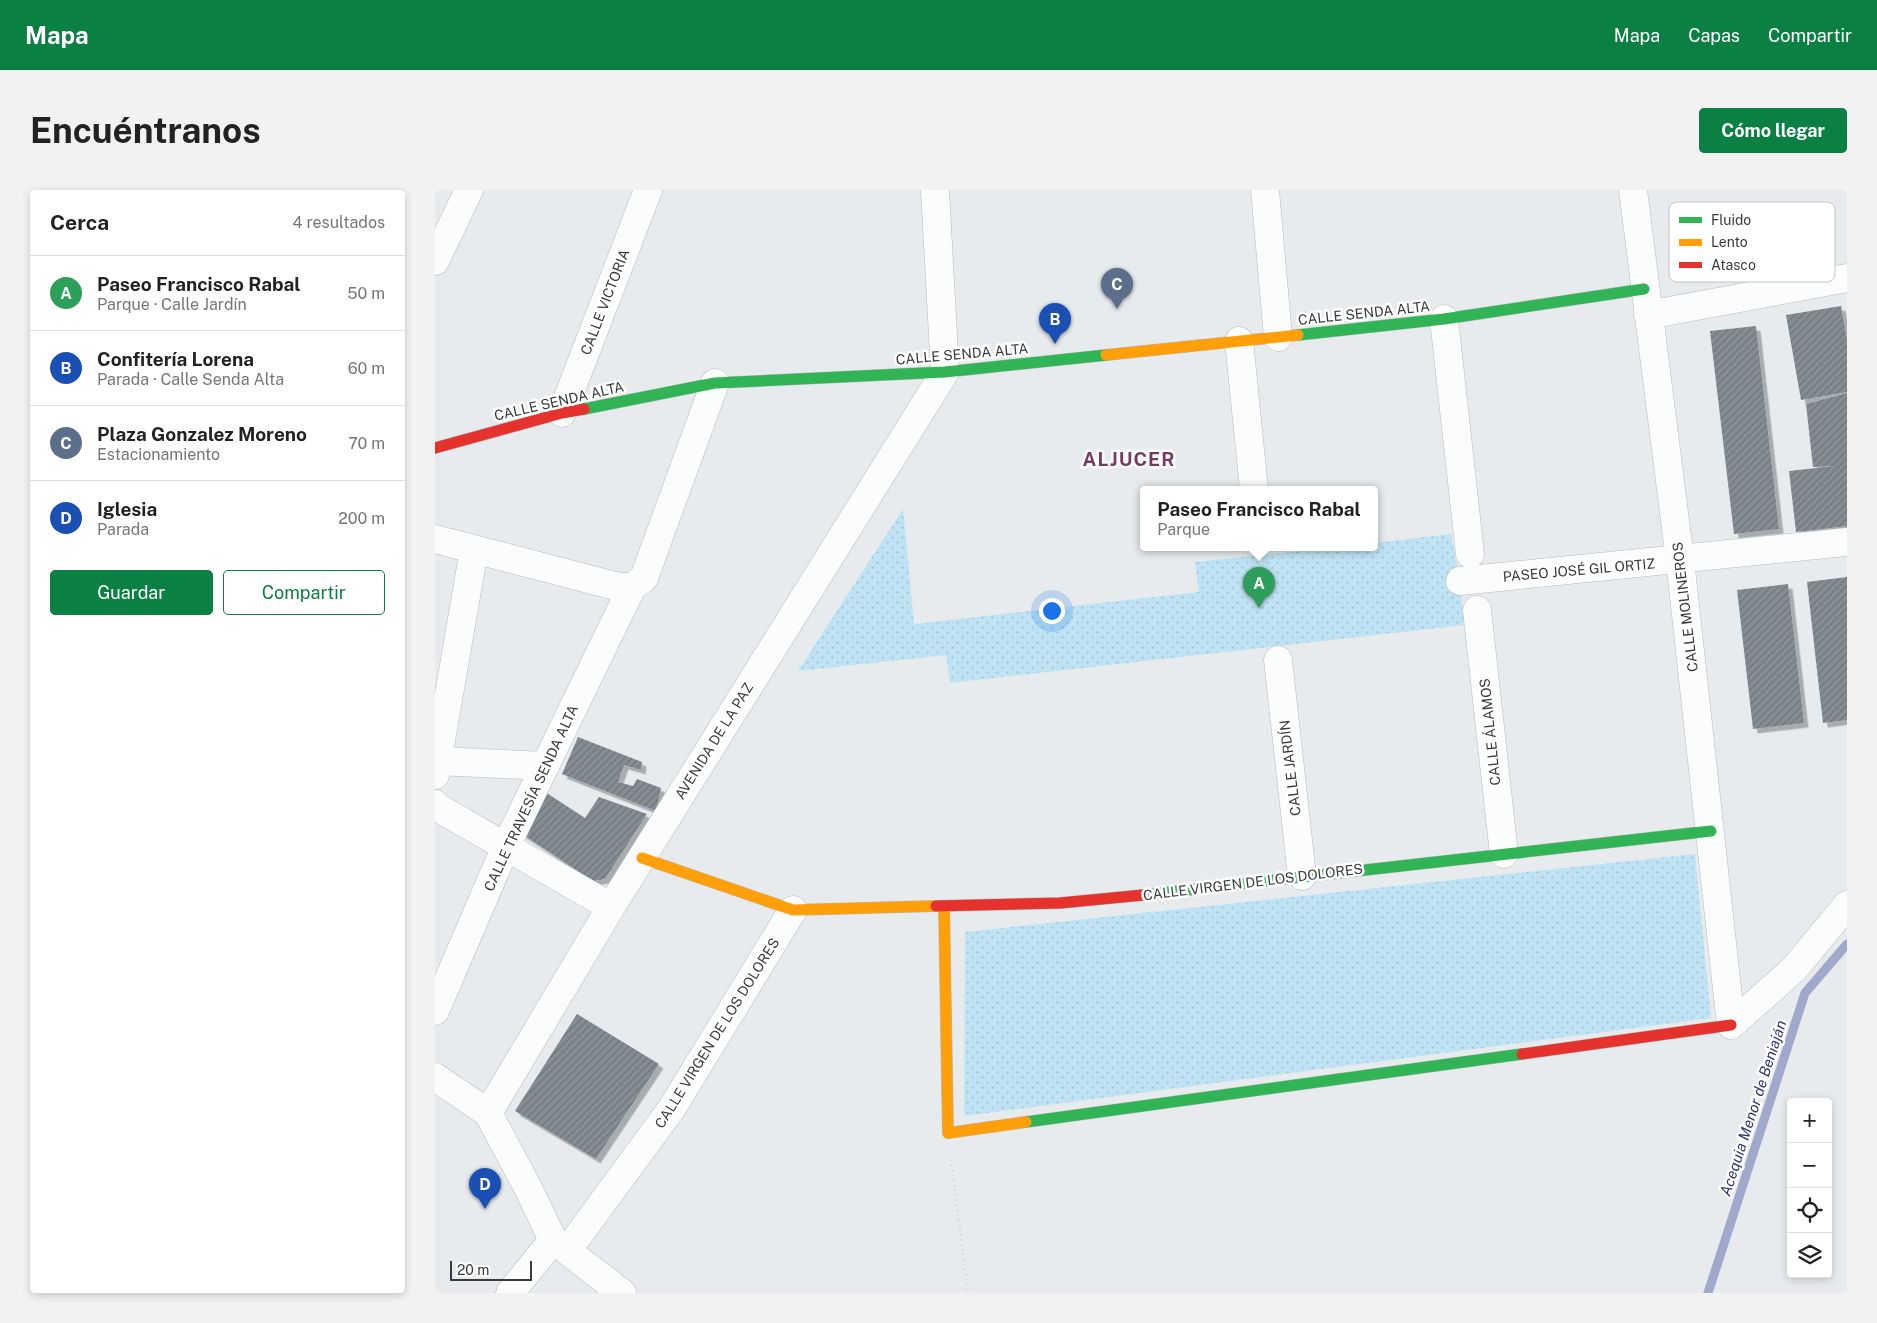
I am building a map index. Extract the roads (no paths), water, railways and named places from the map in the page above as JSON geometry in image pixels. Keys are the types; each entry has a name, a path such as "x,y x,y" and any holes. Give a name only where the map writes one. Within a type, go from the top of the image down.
{"street":[{"path":"435,261 469,190"},
{"name":"CALLE VICTORIA","path":"562,413 648,190"},
{"path":"935,190 945,372"},
{"path":"1265,190 1278,337"},
{"name":"CALLE MOLINEROS","path":"1633,190 1680,560 1731,1025"},
{"path":"1646,302 1814,282"},
{"name":"CALLE SENDA ALTA","path":"435,448 562,413 715,383 945,372 1443,319 1646,302"},
{"path":"1443,319 1470,554"},
{"path":"1239,341 1255,486"},
{"name":"AVENIDA DE LA PAZ","path":"488,1113 611,907 945,372"},
{"name":"CALLE TRAVESÍA SENDA ALTA","path":"435,1011 506,846 632,587 644,578 715,383"},
{"path":"435,539 619,587 632,587"},
{"name":"PASEO JOSÉ GIL ORTIZ","path":"1460,581 1847,542"},
{"path":"474,550 436,768 545,766"},
{"name":"CALLE ÁLAMOS","path":"1477,610 1504,854"},
{"name":"CALLE JARDÍN","path":"1277,660 1302,876"},
{"path":"435,804 611,907"},
{"name":"CALLE VIRGEN DE LOS DOLORES","path":"642,858 793,910 1060,903 1106,900 1302,876 1711,831"},
{"path":"944,906 948,1133 1731,1025 1794,969 1847,905"},
{"name":"CALLE VIRGEN DE LOS DOLORES","path":"510,1293 560,1246 672,1108 793,910"},
{"path":"435,1076 488,1113 560,1246 622,1293"}],"waterway":[{"name":"Acequia Menor de Beniaján","path":"1708,1293 1805,993 1847,944"}],"place":[{"name":"Plaza Gonzalez Moreno","path":"1117,309"},
{"name":"Confitería Lorena","path":"1055,344"},
{"name":"Paseo Francisco Rabal","path":"1259,608"},
{"name":"Iglesia","path":"485,1209"}],"district":[{"name":"ALJUCER","path":"1129,459"}]}
